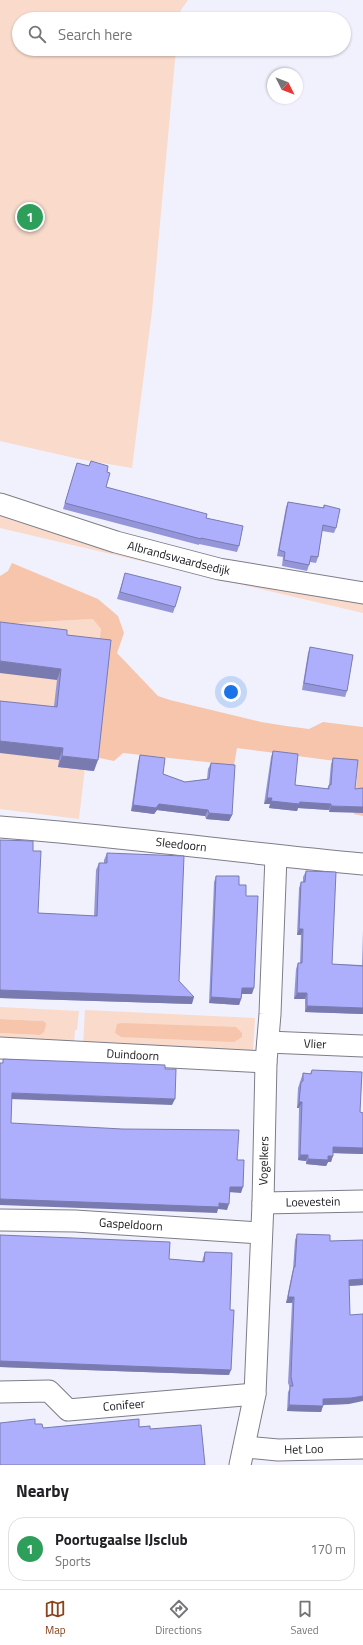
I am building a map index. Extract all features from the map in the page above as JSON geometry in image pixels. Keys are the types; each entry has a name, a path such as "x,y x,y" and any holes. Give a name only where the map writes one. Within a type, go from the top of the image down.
{"street":[{"name":"Albrandswaardsedijk","path":"0,504 116,542 219,569 363,593"},
{"name":"Sleedoorn","path":"0,827 67,832 276,856 363,864"},
{"name":"Vogelkers","path":"243,1456 255,1394 263,1203 267,1052 276,856"},
{"name":"Vlier","path":"267,1052 363,1046"},
{"name":"Duindoorn","path":"0,1048 267,1052"},
{"name":"Loevestein","path":"263,1203 363,1202"},
{"name":"Gaspeldoorn","path":"0,1220 75,1221 261,1233"},
{"name":"Conifeer","path":"0,1392 50,1391 68,1410 255,1394"},
{"name":"Het Loo","path":"243,1456 278,1450 363,1448"}],"shaded area":[{"path":"0,0 188,0 181,12 12,12 12,56 175,56 152,311 132,468 79,459 0,441"},
{"path":"0,511 363,601 363,613 0,528"},
{"path":"12,563 98,599 118,616 124,633 117,653 158,696 261,722 286,726 309,729 323,722 363,727 363,816 354,814 358,764 237,748 234,765 123,753 114,761 85,755 101,629 93,619 0,624 0,576 8,571"},
{"path":"94,619 101,629 79,819 0,809 0,624"},
{"path":"0,1007 79,1011 74,1045 0,1042 0,1033 40,1035 46,1029 46,1024 43,1021 0,1019"},
{"path":"85,1010 255,1018 253,1050 249,1052 83,1046"},
{"path":"0,1019 43,1021 46,1023 46,1027 40,1035 0,1033"},
{"path":"117,1024 236,1027 242,1033 242,1037 234,1042 121,1037 115,1033"}],"building":[{"path":"91,461 108,466 107,472 110,473 106,487 207,514 206,518 243,526 239,546 201,539 65,503 77,463 89,466"},
{"path":"288,502 324,508 324,505 340,509 336,528 323,525 318,557 311,556 309,565 284,560 285,552 279,550"},
{"path":"125,573 181,587 175,607 120,592"},
{"path":"0,622 67,630 67,635 111,640 98,760 62,756 63,748 0,741 0,701 57,707 61,669 0,661"},
{"path":"310,647 353,655 347,691 304,683"},
{"path":"273,751 298,754 295,785 329,789 329,785 331,785 333,758 358,760 355,789 363,788 363,807 271,801 272,798 267,798"},
{"path":"140,755 165,758 163,774 185,782 209,779 211,763 235,765 232,815 209,813 208,810 159,804 156,808 133,805"},
{"path":"0,840 33,841 33,851 41,851 38,913 97,916 99,863 107,863 107,853 184,856 179,981 194,997 0,990"},
{"path":"306,871 336,872 332,964 363,966 363,1008 307,1006 307,993 297,993 298,963 302,963 303,929 299,929 301,882 305,882"},
{"path":"216,876 239,876 239,885 246,885 246,896 258,896 254,988 242,988 241,999 211,997"},
{"path":"3,1059 165,1065 165,1069 176,1069 175,1099 12,1093 11,1123 122,1129 239,1130 237,1160 244,1160 243,1187 230,1187 229,1204 219,1203 219,1207 0,1199 0,1063 3,1063"},
{"path":"312,1070 362,1072 360,1112 363,1113 363,1148 333,1147 333,1156 328,1156 328,1160 308,1159 308,1155 300,1155 302,1102 299,1102 301,1082 303,1081 303,1073 311,1074"},
{"path":"297,1234 330,1235 330,1241 363,1240 363,1279 349,1280 350,1315 363,1314 363,1396 323,1399 323,1406 289,1405 290,1386 293,1386 291,1377 294,1297 288,1297 295,1267"},
{"path":"0,1235 170,1242 169,1259 204,1262 205,1252 232,1253 230,1310 234,1310 231,1370 0,1361"},
{"path":"35,1419 35,1424 42,1424 43,1428 139,1419 139,1427 150,1426 150,1429 201,1425 205,1465 0,1465 0,1423"}],"place":[{"name":"Poortugaalse IJsclub","path":"30,217"}]}
